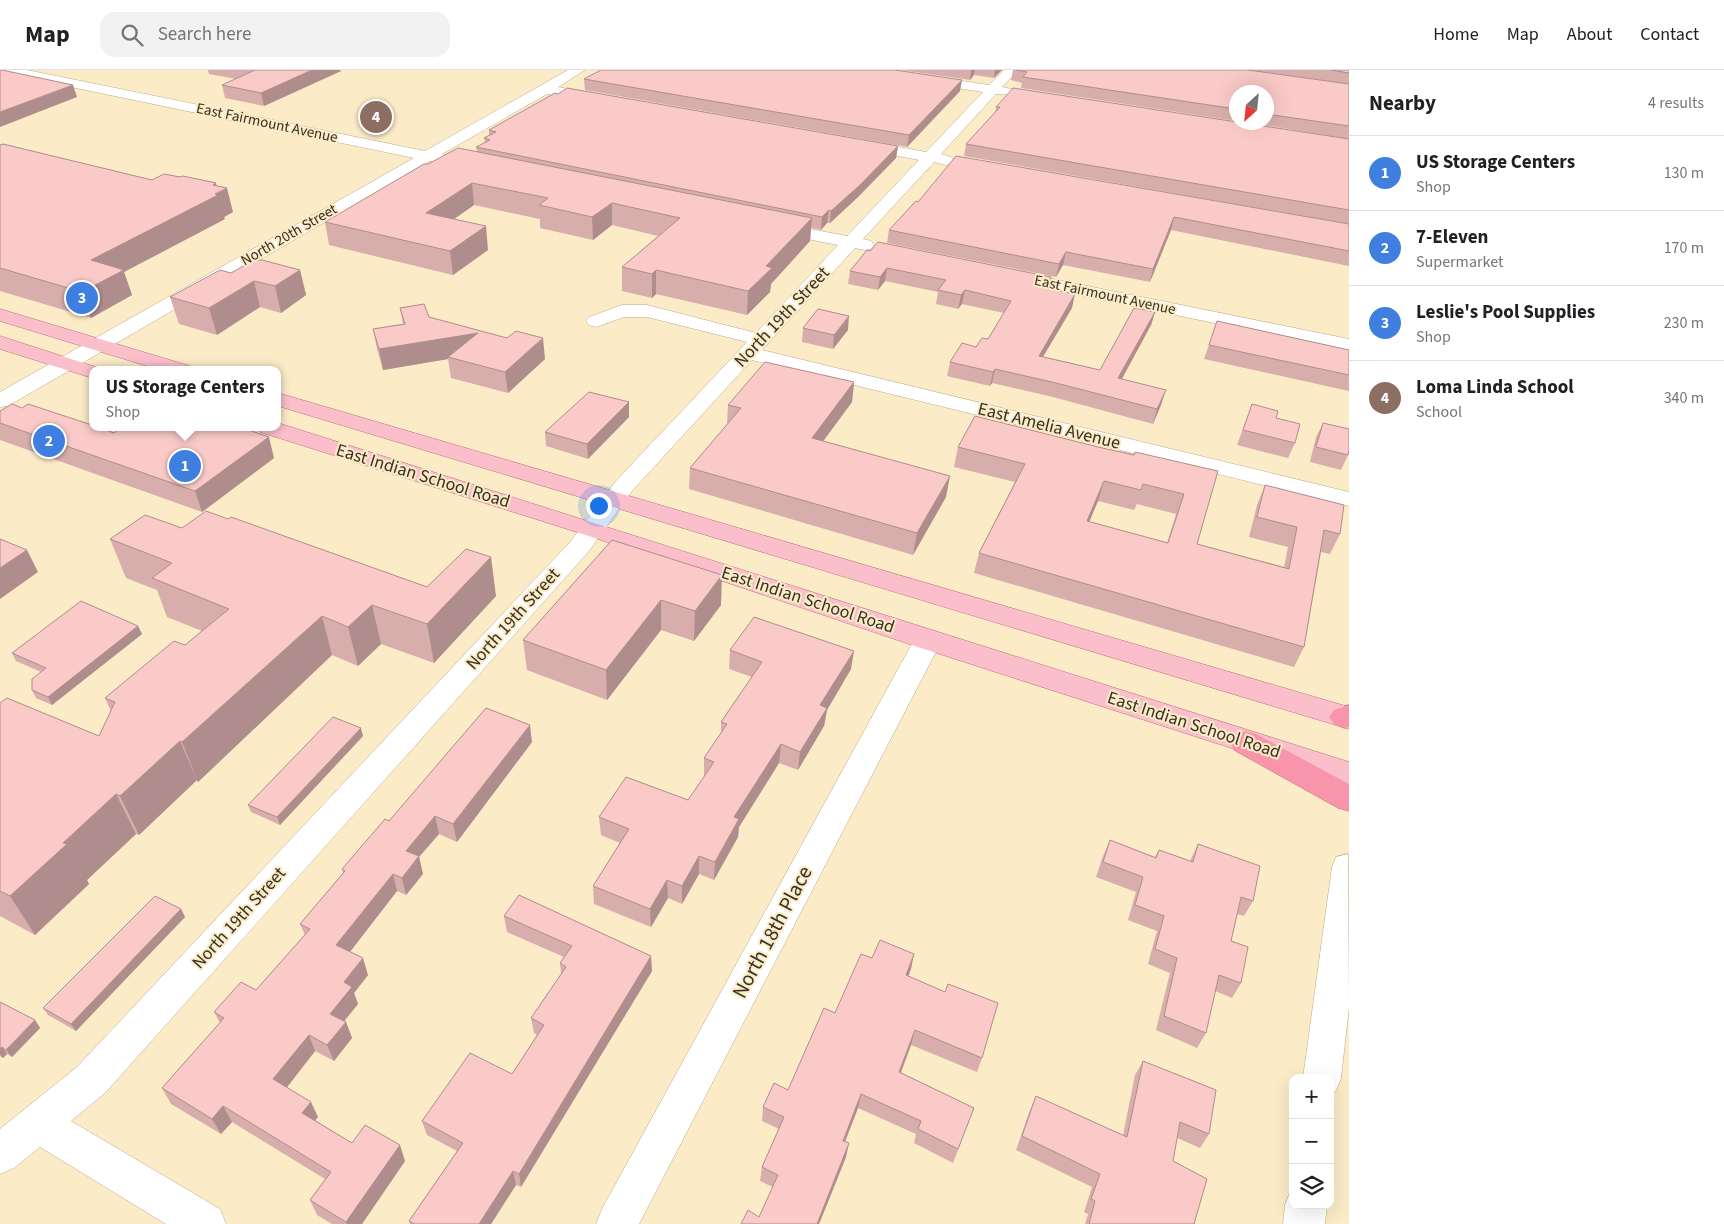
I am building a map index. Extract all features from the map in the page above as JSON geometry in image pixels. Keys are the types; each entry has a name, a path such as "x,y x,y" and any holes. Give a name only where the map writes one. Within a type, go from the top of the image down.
{"highway":[{"path":"1245,742 1349,799"}],"main road":[{"path":"0,315 170,366"},
{"path":"0,342 89,371"},
{"name":"East Indian School Road","path":"281,400 1347,717"},
{"name":"East Indian School Road","path":"281,431 592,529 928,640 1349,774"}],"street":[{"name":"East Fairmount Avenue","path":"8,70 492,169"},
{"name":"North 20th Street","path":"0,401 578,70"},
{"path":"862,70 1007,85"},
{"name":"North 19th Street","path":"13,1138 91,1080 580,546 624,486 662,444 755,347 931,157 1007,85"},
{"path":"544,89 609,100"},
{"path":"845,142 957,162"},
{"path":"761,224 885,250"},
{"name":"East Fairmount Avenue","path":"1001,274 1349,345"},
{"name":"East Amelia Avenue","path":"596,321 622,311 647,311 755,347 1349,499"},
{"name":"North 18th Place","path":"617,1224 928,640"},
{"path":"1322,1074 1348,867"},
{"path":"13,1138 205,1224"},
{"path":"1304,1224 1306,1209"}],"building":[{"path":"0,70 2,70 73,85 0,112"},
{"path":"255,70 312,70 261,93 222,85"},
{"path":"601,70 895,70 962,80 909,135 584,79"},
{"path":"1016,70 1248,70 1349,84 1349,126 1274,115 1274,85 1229,85 1229,108 1023,77 1027,72"},
{"path":"1331,70 1349,70 1349,73"},
{"path":"567,88 898,146 860,185 822,217 476,147 490,140 484,138 496,132 489,130"},
{"path":"1013,88 1229,121 1229,130 1274,130 1274,128 1349,139 1349,210 966,144 1000,107 996,107"},
{"path":"3,144 152,180 164,174 183,176 216,183 213,185 227,188 215,194 218,195 91,260 124,270 82,292 0,268 0,145"},
{"path":"458,148 812,218 766,266 772,268 748,291 656,270 652,274 622,267 680,218 612,203 592,217 539,205 548,198 472,183 426,213 486,226 450,251 325,222 424,164 428,164"},
{"path":"956,156 1349,224 1349,251 1174,217 1153,269 1066,252 1059,264 889,230 916,201 918,202"},
{"path":"878,242 1051,277 1045,288 1075,294 1039,356 1100,370 1134,308 1155,312 1118,378 1166,390 1157,409 995,369 993,372 950,362 962,343 976,347 982,338 988,339 1011,301 965,290 961,295 938,290 946,280 887,268 880,277 850,271 867,250 870,251"},
{"path":"254,260 262,260 300,270 275,286 254,281 209,308 170,297 220,270 231,273"},
{"path":"424,304 429,317 507,338 516,331 543,338 505,372 448,357 478,333 379,349 373,329 405,324 400,308"},
{"path":"818,309 849,316 834,335 803,328"},
{"path":"1217,321 1349,350 1349,375 1209,345"},
{"path":"765,362 854,382 812,438 950,476 917,533 690,468 741,408 728,405"},
{"path":"589,392 629,402 587,444 545,432"},
{"path":"12,404 22,408 28,404 89,424 89,431 109,431 114,433 117,431 252,431 269,437 195,491 0,423 0,411"},
{"path":"1252,404 1278,411 1276,418 1300,424 1295,443 1243,430"},
{"path":"975,416 1098,447 1134,455 1135,452 1218,471 1197,544 1289,569 1297,527 1257,517 1265,485 1344,505 1340,534 1324,530 1304,647 979,553 1025,464 958,447","holes":["1104,481 1141,490 1143,484 1184,494 1168,543 1087,521"]},
{"path":"1323,423 1349,429 1348,455 1316,447"},
{"path":"206,511 228,519 231,517 427,587 466,549 491,557 427,624 372,605 348,627 322,616 120,796 116,794 63,843 67,844 10,896 0,891 0,703 7,698 99,736 115,702 105,698 174,641 185,645 229,609 152,578 172,563 110,539 145,515 182,528"},
{"path":"0,539 27,550 0,568"},
{"path":"612,540 722,575 695,611 661,600 606,670 523,640"},
{"path":"81,601 138,626 48,697 32,690 32,679 46,668 12,653"},
{"path":"754,617 854,651 820,705 827,708 800,752 781,744 734,817 739,819 715,862 699,856 682,886 667,880 650,909 593,886 629,829 599,817 626,777 688,800 714,762 704,758 727,724 721,722 762,662 730,650"},
{"path":"486,708 530,725 453,824 435,816 406,851 419,856 402,878 393,874 336,945 363,958 344,982 352,987 330,1014 346,1022 327,1045 309,1035 273,1079 311,1102 302,1113 352,1143 365,1125 400,1145 346,1222 310,1200 331,1172 223,1106 212,1119 162,1088 224,1018 214,1012 241,982 256,990 310,929 300,924 345,871 342,869 385,819 389,821"},
{"path":"333,717 361,728 277,817 248,805"},
{"path":"1110,840 1156,858 1159,850 1193,862 1198,844 1260,866 1253,901 1241,897 1231,941 1248,947 1241,983 1219,975 1206,1033 1164,1016 1177,958 1155,949 1164,916 1135,905 1143,877 1103,862"},
{"path":"519,895 651,956 519,1174 513,1171 479,1224 414,1224 409,1221 463,1143 422,1121 470,1053 512,1074 544,1025 531,1018 566,967 560,963 572,946 504,916"},
{"path":"155,896 181,909 71,1024 43,1008"},
{"path":"880,940 914,954 906,975 945,992 948,984 998,1003 982,1058 915,1030 899,1072 974,1108 958,1149 918,1129 921,1121 861,1094 843,1141 849,1143 817,1224 741,1224 748,1210 759,1217 778,1175 762,1167 784,1117 763,1107 774,1083 788,1090 824,1008 835,1013 861,954 872,958"},
{"path":"0,1002 35,1020 6,1050 2,1047 0,1049"},
{"path":"1143,1061 1216,1090 1209,1134 1180,1122 1173,1161 1207,1179 1194,1224 1089,1224 1095,1201 1091,1199 1100,1174 1022,1136 1036,1096 1127,1137"}],"place":[{"name":"Loma Linda School","path":"376,117"},
{"name":"Leslie's Pool Supplies","path":"82,298"},
{"name":"7-Eleven","path":"49,441"},
{"name":"US Storage Centers","path":"185,466"}]}
